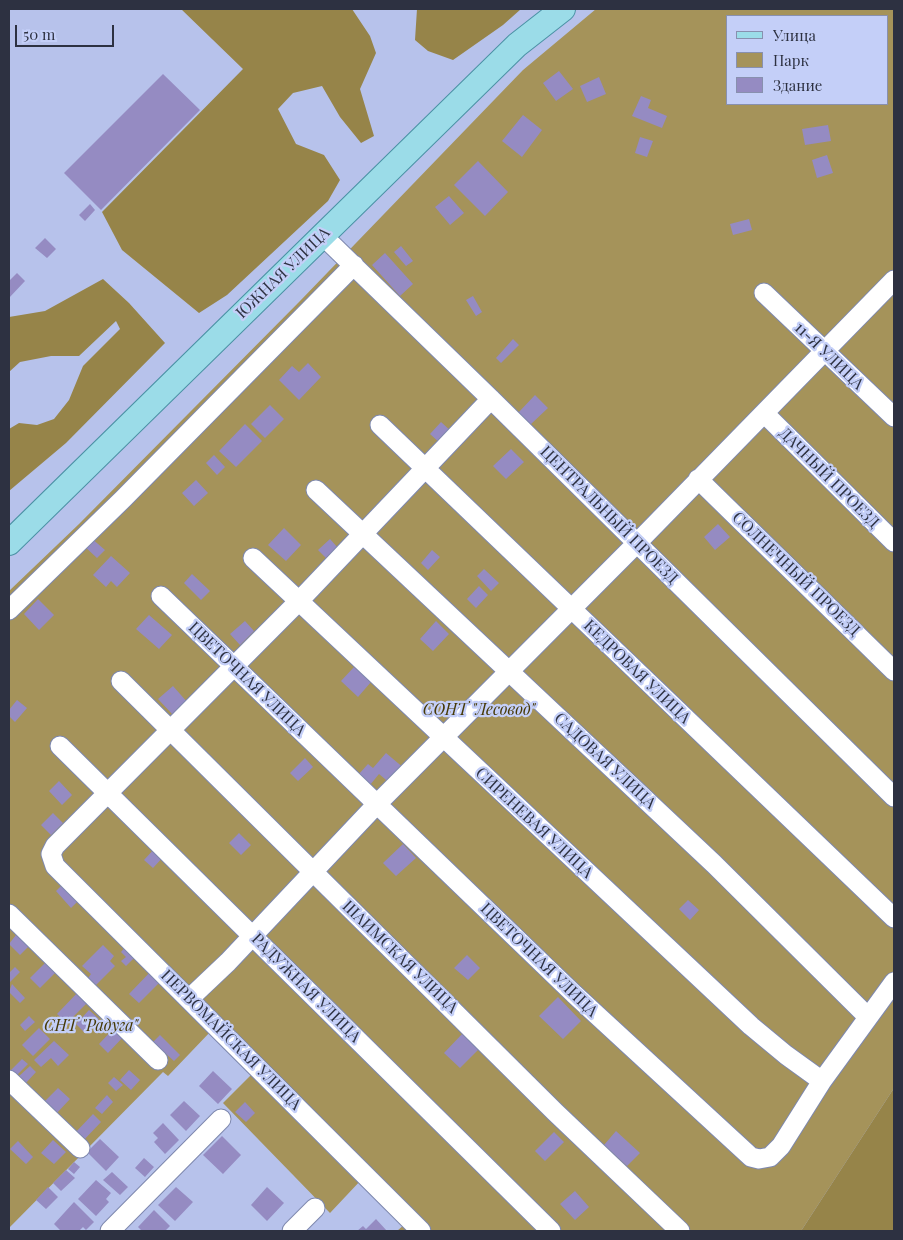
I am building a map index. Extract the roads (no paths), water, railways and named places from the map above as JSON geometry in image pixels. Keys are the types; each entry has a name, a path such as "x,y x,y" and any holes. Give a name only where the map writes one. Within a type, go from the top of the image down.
{"main road":[{"name":"ЮЖНАЯ УЛИЦА","path":"9,543 517,44 563,9"}],"street":[{"name":"ЦЕНТРАЛЬНЫЙ ПРОЕЗД","path":"322,235 492,399 894,798"},
{"path":"9,610 123,500 354,265"},
{"path":"190,998 253,936 377,804 637,544 698,479 825,353 894,280"},
{"name":"11-Я УЛИЦА","path":"764,294 894,417"},
{"path":"107,793 299,601 492,399"},
{"name":"ДАЧНЫЙ ПРОЕЗД","path":"764,413 894,542"},
{"name":"КЕДРОВАЯ УЛИЦА","path":"380,425 426,467 894,918"},
{"name":"СОЛНЕЧНЫЙ ПРОЕЗД","path":"698,479 894,670"},
{"name":"САДОВАЯ УЛИЦА","path":"316,490 714,864 868,1017"},
{"name":"СИРЕНЕВАЯ УЛИЦА","path":"253,558 751,1026 822,1081"},
{"name":"ЦВЕТОЧНАЯ УЛИЦА","path":"161,596 574,994 751,1157 758,1159 770,1157 781,1146 822,1081 894,982"},
{"name":"ШАИМСКАЯ УЛИЦА","path":"121,681 312,872 680,1231"},
{"name":"РАДУЖНАЯ УЛИЦА","path":"60,746 551,1231"},
{"name":"ПЕРВОМАЙСКАЯ УЛИЦА","path":"107,793 55,846 51,854 55,866 190,998 422,1231"},
{"path":"9,914 158,1060"},
{"path":"9,1080 80,1148"},
{"path":"110,1231 221,1119"},
{"path":"292,1231 315,1208"}],"park label":[{"name":"СОНТ \"Лесовод\"","path":"479,710"},
{"name":"СНТ \"Радуга\"","path":"91,1026"}]}
